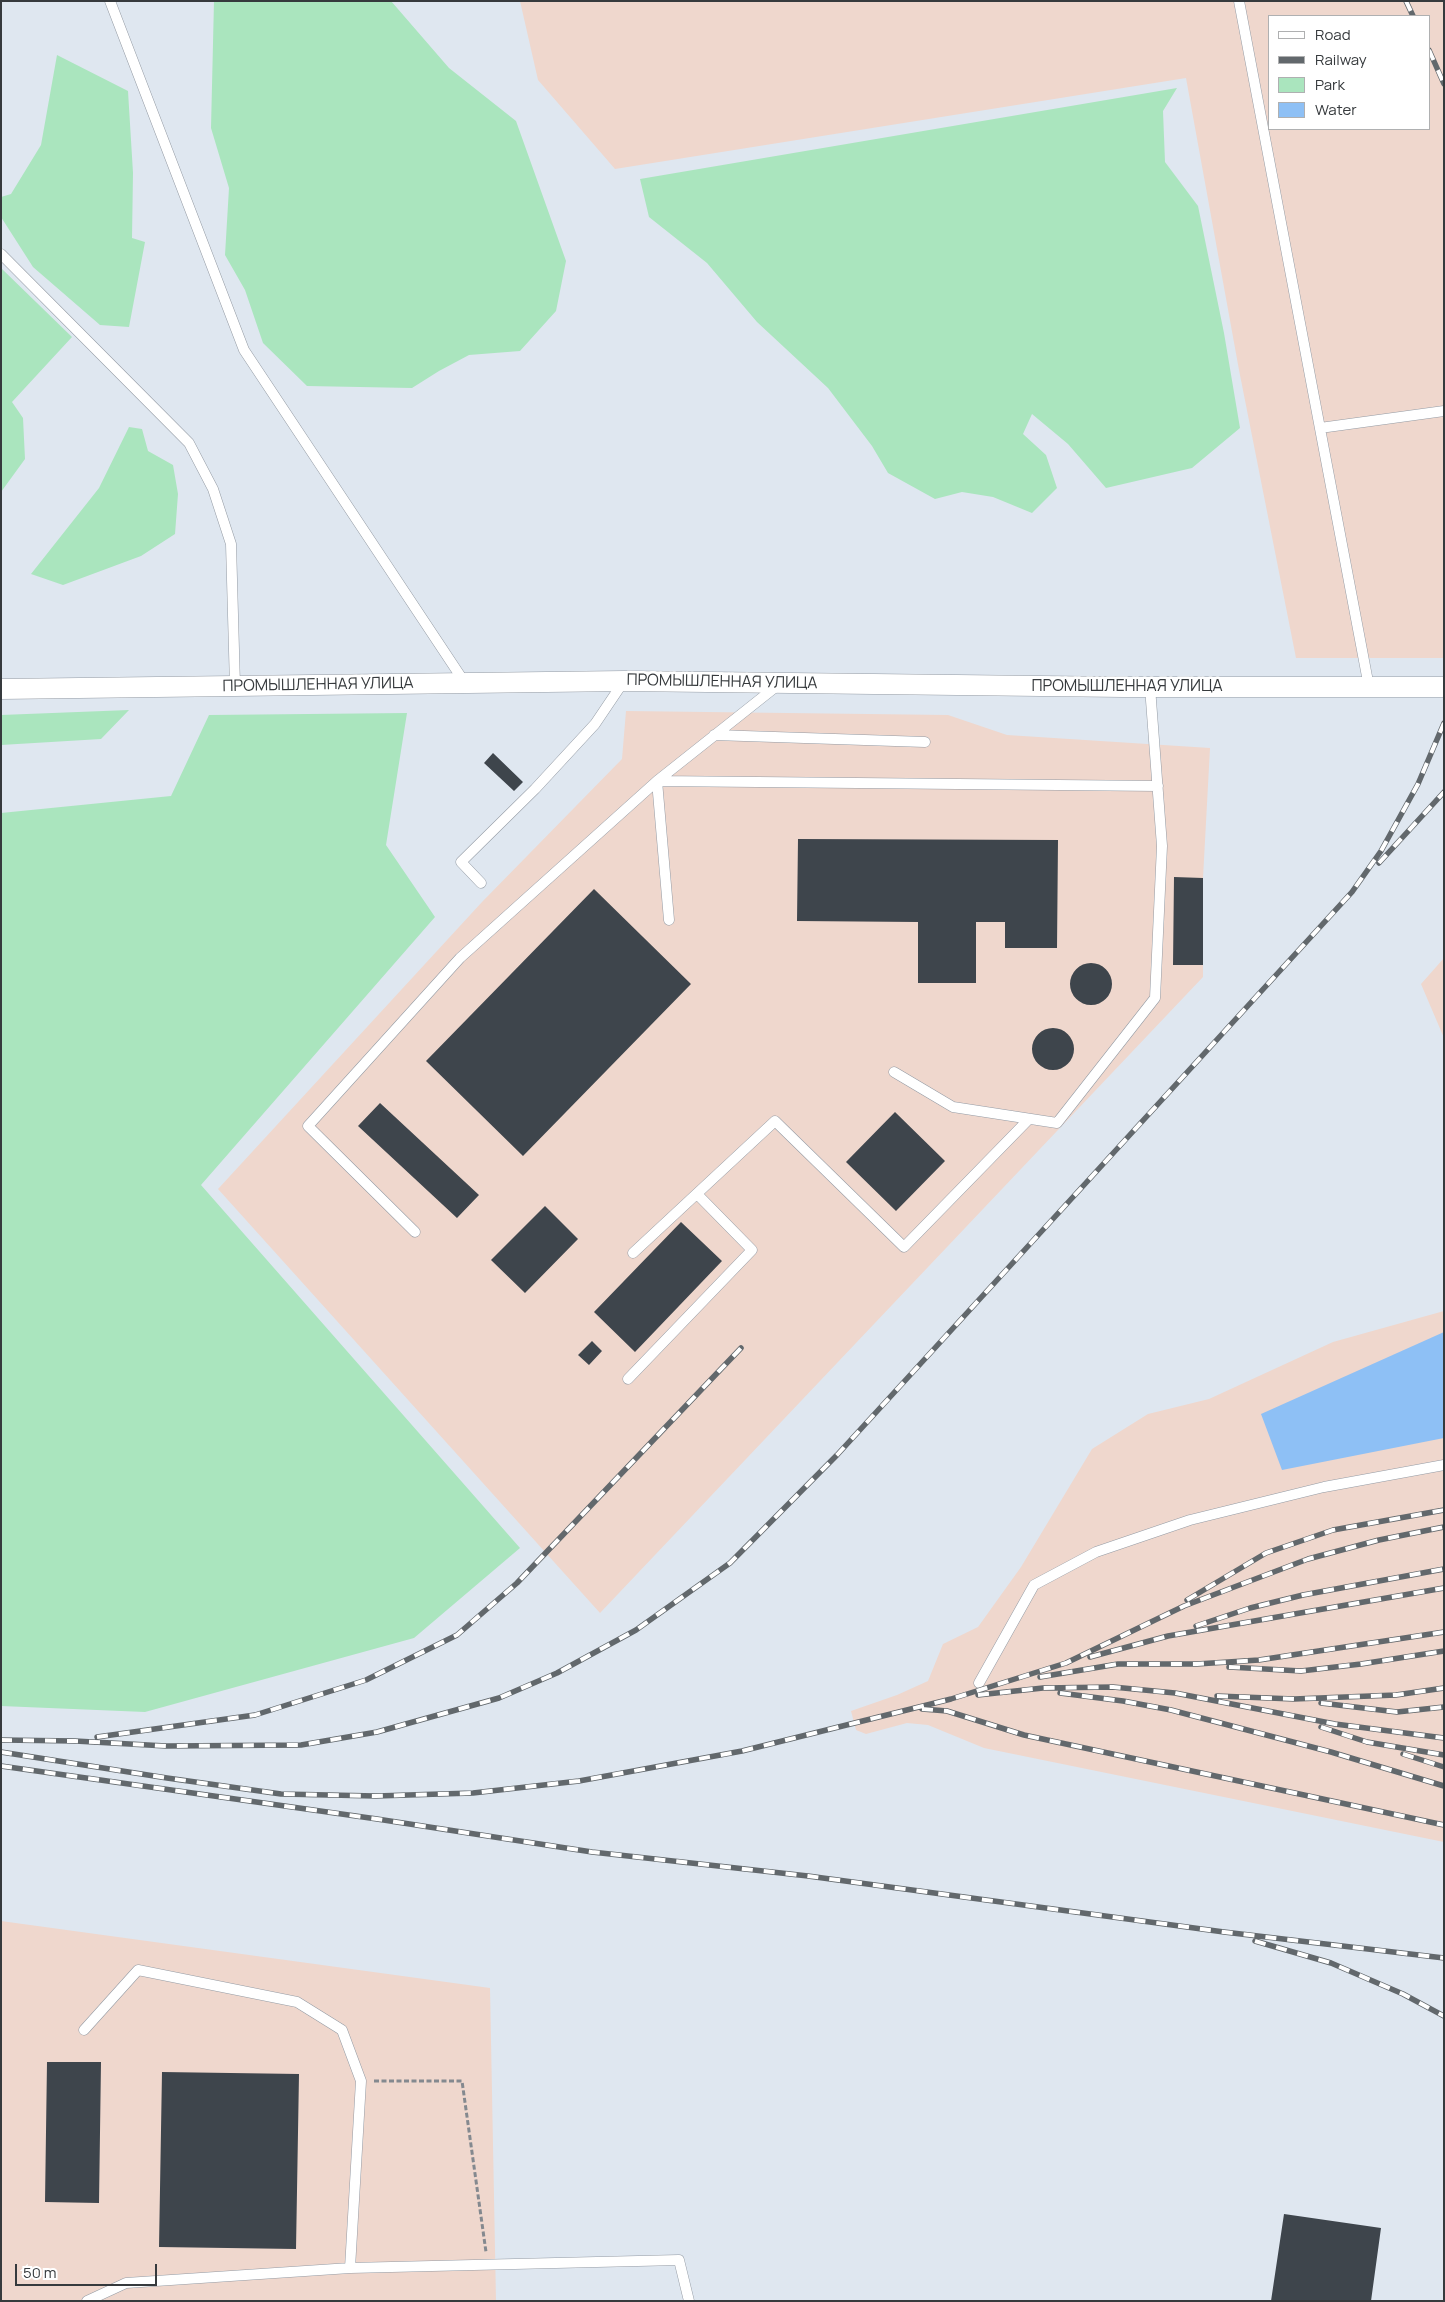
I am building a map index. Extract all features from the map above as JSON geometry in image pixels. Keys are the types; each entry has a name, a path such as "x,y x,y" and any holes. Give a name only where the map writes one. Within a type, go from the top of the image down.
{"street":[{"name":"ПРОМЫШЛЕННАЯ УЛИЦА","path":"1,688 624,681 1150,687 1444,687"}],"lane":[{"path":"110,1 244,350 465,683"},
{"path":"1239,1 1369,687"},
{"path":"1,254 189,443 213,489 231,544 235,686"},
{"path":"1320,428 1444,411"},
{"path":"481,883 461,862 535,789 595,724 624,681"},
{"path":"415,1232 308,1126 460,958 657,781 781,683"},
{"path":"894,1072 953,1107 1057,1123 1155,998 1162,846 1150,687"},
{"path":"714,735 925,742"},
{"path":"657,781 1158,786"},
{"path":"657,781 669,920"},
{"path":"633,1253 775,1121 904,1247 1029,1119"},
{"path":"628,1379 752,1250 697,1194"},
{"path":"980,1684 1034,1585 1096,1552 1200,1517 1324,1487 1444,1465"},
{"path":"84,2030 138,1970 297,2002 342,2030 361,2080 350,2268"},
{"path":"87,2301 126,2283 350,2268 679,2260 689,2301"}],"path":[{"path":"361,2080 462,2081 488,2265"}],"shaded area":[{"path":"520,1 1444,1 1444,658 1296,658 1239,370 1186,78 615,169 538,80"},
{"path":"626,711 948,715 1007,735 1210,748 1203,878 1203,977 600,1613 218,1189 482,902 622,759"},
{"path":"1444,958 1444,1038 1421,984"},
{"path":"1444,1311 1444,1842 984,1748 928,1725 907,1723 866,1734 856,1730 851,1711 897,1695 928,1681 943,1644 978,1627 1021,1567 1092,1449 1148,1414 1209,1399 1333,1342"},
{"path":"1,1921 490,1988 496,2301 1,2301"}],"green space":[{"path":"214,1 391,1 449,68 516,121 566,261 556,311 520,351 469,355 412,388 307,386 263,343 245,290 225,255 229,188 211,128"},
{"path":"57,55 128,91 133,173 132,238 145,242 129,327 100,325 33,267 1,217 1,197 11,194 41,145"},
{"path":"1177,88 1163,111 1165,162 1198,206 1224,333 1240,428 1192,468 1106,488 1068,444 1032,414 1023,434 1046,455 1057,488 1032,513 993,497 962,492 935,499 888,473 872,446 828,388 757,322 707,263 649,217 640,179"},
{"path":"1,268 72,337 12,402 23,418 25,459 1,492"},
{"path":"129,427 142,429 148,451 173,465 178,494 175,534 141,556 63,585 31,574 99,488"},
{"path":"129,710 101,739 1,745 1,715"},
{"path":"407,713 386,845 435,917 201,1185 520,1548 414,1638 145,1712 1,1706 1,813 171,796 209,715"}],"water":[{"path":"1444,1332 1444,1438 1282,1470 1261,1414"}],"building":[{"path":"493,753 523,782 514,791 484,763"},
{"path":"798,839 1058,840 1057,948 1005,948 1005,922 976,922 976,983 918,983 918,922 797,921"},
{"path":"1174,877 1203,878 1203,965 1173,965"},
{"path":"594,889 691,984 523,1156 426,1061"},
{"path":"1091,963 1106,969 1112,984 1106,999 1091,1005 1076,999 1070,984 1076,969"},
{"path":"1053,1028 1068,1034 1074,1049 1068,1064 1053,1070 1038,1064 1032,1049 1038,1034"},
{"path":"380,1103 479,1195 457,1218 358,1126"},
{"path":"895,1112 945,1161 896,1211 846,1162"},
{"path":"545,1206 578,1239 525,1293 491,1260"},
{"path":"681,1222 722,1261 635,1352 594,1312"},
{"path":"592,1341 602,1351 589,1365 578,1355"},
{"path":"47,2062 101,2062 99,2203 45,2202"},
{"path":"162,2072 299,2074 296,2249 159,2247"},
{"path":"1284,2214 1381,2228 1371,2301 1271,2301"}],"railway":[{"path":"1406,1 1413,15"},
{"path":"1430,52 1444,84"},
{"path":"1,1740 75,1741 166,1746 301,1745 377,1732 499,1698 557,1673 636,1630 730,1563 837,1455 1352,892 1381,851 1418,784 1444,723"},
{"path":"1379,863 1444,792"},
{"path":"97,1737 255,1715 366,1680 457,1635 517,1583 741,1348"},
{"path":"1187,1600 1266,1553 1333,1530 1444,1510"},
{"path":"1,1752 281,1794 376,1796 473,1793 579,1781 742,1751 951,1699 1066,1663 1184,1606 1308,1559 1379,1540 1444,1527"},
{"path":"1196,1626 1250,1608 1303,1595 1444,1569"},
{"path":"1090,1657 1168,1636 1444,1588"},
{"path":"1040,1677 1118,1664 1197,1664 1259,1660 1444,1632"},
{"path":"1229,1667 1301,1671 1444,1651"},
{"path":"978,1695 1043,1688 1113,1687 1175,1693 1335,1724 1444,1738"},
{"path":"1217,1696 1294,1699 1396,1695 1444,1688"},
{"path":"1060,1693 1123,1701 1171,1710 1331,1752 1444,1786"},
{"path":"1321,1703 1397,1712 1444,1707"},
{"path":"922,1709 947,1711 1024,1735 1444,1825"},
{"path":"1321,1727 1367,1742 1444,1755"},
{"path":"1403,1754 1444,1767"},
{"path":"1,1766 377,1819 592,1852 808,1876 1224,1932 1444,1958"},
{"path":"1255,1941 1331,1963 1403,1994 1444,2016"}]}
